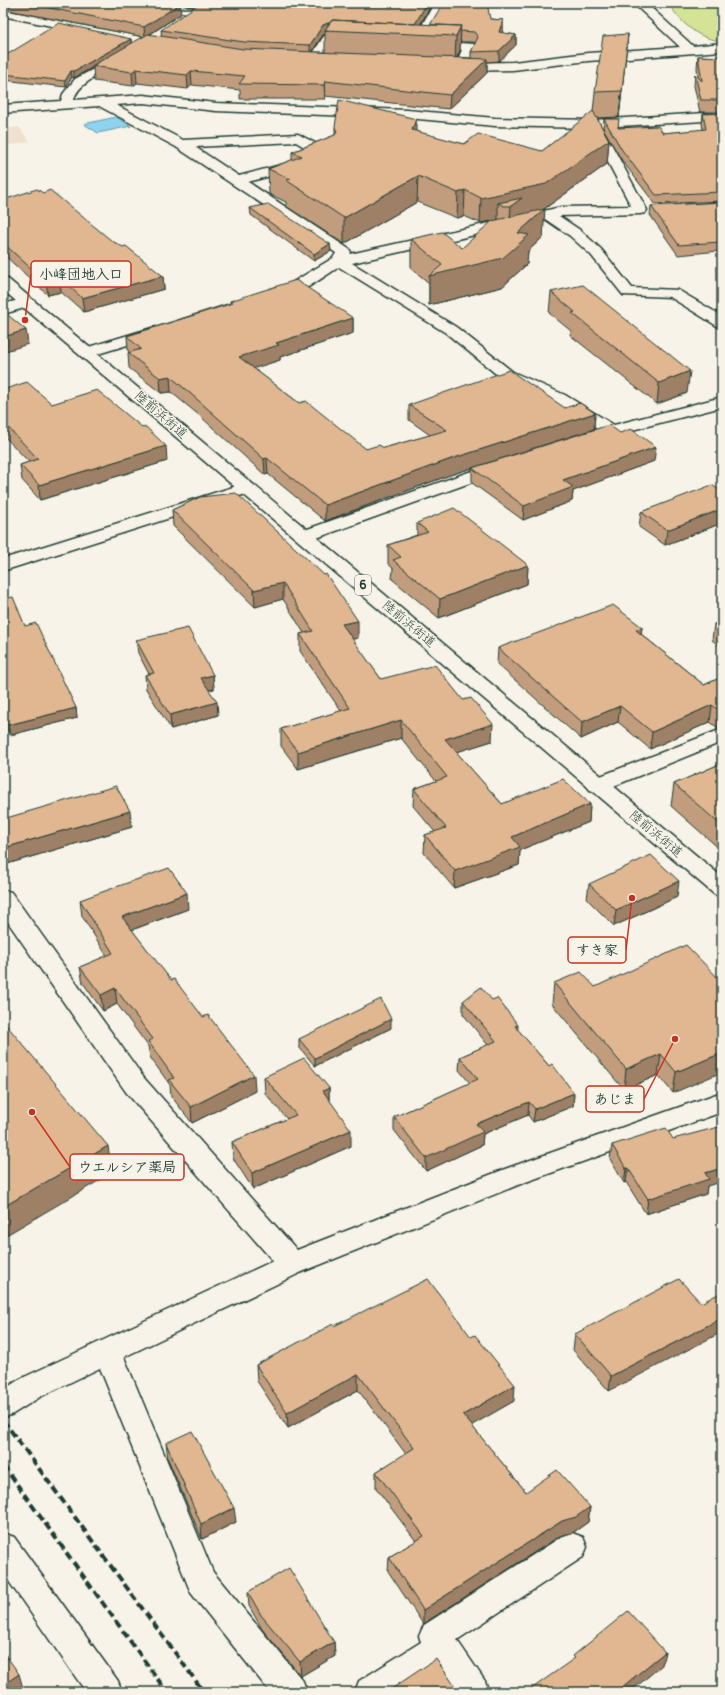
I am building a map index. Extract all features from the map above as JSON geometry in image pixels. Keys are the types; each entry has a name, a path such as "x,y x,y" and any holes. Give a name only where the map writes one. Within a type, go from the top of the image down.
{"main road":[{"path":"142,3 195,11"},
{"path":"183,19 207,3"},
{"path":"417,44 437,9 436,3"},
{"path":"639,3 690,49"},
{"path":"3,13 177,47"},
{"path":"67,105 70,94 80,82 159,35"},
{"path":"314,61 328,39 365,41"},
{"path":"402,43 470,47 460,67"},
{"path":"444,66 513,66 588,57 722,47"},
{"path":"298,60 330,62"},
{"path":"3,109 143,99 216,107 407,114 495,122 593,124 722,116"},
{"path":"100,102 181,144 344,252 339,261"},
{"path":"262,300 283,294 339,261 561,211 646,210 593,124"},
{"path":"181,144 298,138 329,156 236,181"},
{"path":"548,214 575,233 596,252 628,292 673,293 722,322"},
{"path":"339,261 465,340 507,375 559,398 611,430"},
{"name":"陸前浜街道","path":"3,282 88,352 246,488 305,536 597,785 722,889"},
{"path":"3,309 28,303"},
{"path":"88,352 168,328"},
{"path":"582,439 611,430 722,402"},
{"path":"305,536 457,480 516,461"},
{"path":"3,565 246,488"},
{"path":"597,785 722,735"},
{"path":"3,898 135,1085 292,1264"},
{"path":"3,1404 30,1388 292,1264 514,1176 722,1102"},
{"path":"107,1351 202,1582 291,1692"},
{"path":"3,1547 106,1692"},
{"path":"473,1692 435,1636 572,1547"},
{"path":"371,1692 442,1647"}],"shaded area":[{"path":"19,127 30,142 3,146 3,129"}],"green space":[{"path":"722,3 722,41 705,37 691,29 679,18 669,4"}],"water":[{"path":"116,117 131,126 98,133 84,124"}],"building":[{"path":"25,3 176,3 180,4 144,27"},
{"path":"200,3 427,3 415,24 332,20 330,23 323,25 310,45 244,42 161,30"},
{"path":"443,3 487,3 490,19 503,20 499,32 516,35 499,51 471,52 478,37 474,32 460,31 461,26 430,25"},
{"path":"332,20 461,26 456,36 325,30"},
{"path":"59,23 131,39 74,71 71,71 65,81 3,74 3,57"},
{"path":"148,34 243,49 487,59 450,95 325,81 324,85 239,84 245,76 191,71 187,75 136,69 132,72 92,66"},
{"path":"628,34 622,91 595,92 603,36"},
{"path":"698,56 722,57 722,100 701,100 695,74 702,81"},
{"path":"339,100 416,119 412,130 464,144 478,134 542,151 593,111 609,140 546,184 481,198 465,190 458,193 418,176 344,218 286,180 291,179 268,169 302,156 292,152 335,135 337,132 335,127"},
{"path":"722,113 722,192 656,195 622,150 604,119 619,119 618,128 658,126 663,133 706,129 703,114"},
{"path":"37,189 43,193 50,190 112,241 123,247 126,246 163,276 82,298 60,278 46,282 3,243 3,200"},
{"path":"522,198 511,206 504,206 498,203"},
{"path":"722,202 722,239 718,240 720,242 679,245 651,206"},
{"path":"268,204 330,244 314,254 250,208"},
{"path":"545,209 518,233 529,235 503,258 429,276 442,265 411,239 442,232 462,248 492,221"},
{"path":"296,280 353,318 276,343 279,345 239,357 299,403 306,401 366,449 379,445 384,448 447,430 409,405 509,370 565,408 580,403 595,413 451,459 325,505 267,458 264,459 170,376 160,378 128,353 141,349 127,336 233,303 230,301"},
{"path":"583,285 690,371 659,383 572,313 575,312 551,292"},
{"path":"3,311 26,330 3,337"},
{"path":"27,382 52,404 97,390 143,428 146,427 166,446 39,485 20,465 38,459 3,422 3,390"},
{"path":"609,425 620,433 631,429 656,447 563,480 573,487 524,506 472,468"},
{"path":"712,485 722,492 722,509 667,530 641,512"},
{"path":"236,493 324,575 326,574 358,621 342,624 381,679 435,665 463,700 471,698 493,724 445,739 502,804 563,779 590,804 512,837 520,847 455,871 425,835 446,828 414,789 447,777 401,720 298,752 281,729 350,708 300,634 313,631 283,583 254,590 172,510 200,497"},
{"path":"454,508 528,565 440,599 393,560 401,557 388,545 428,532 417,523"},
{"path":"13,597 25,626 36,623 76,708 8,725 3,714 3,599"},
{"path":"613,605 642,627 636,630 704,685 722,677 722,711 712,705 652,732 620,706 582,722 498,648"},
{"path":"722,621 722,630 714,624"},
{"path":"188,628 213,675 201,678 217,702 170,715 145,675 154,673 136,640"},
{"path":"722,763 722,826 674,784"},
{"path":"116,786 130,811 4,848 3,819"},
{"path":"651,855 679,881 616,910 589,884"},
{"path":"169,868 187,893 122,917 171,980 174,979 203,1017 208,1015 254,1075 191,1107 169,1080 174,1078 148,1041 153,1039 115,988 101,995 80,967 113,953 80,900"},
{"path":"686,945 722,982 722,1053 676,1072 661,1054 626,1069 554,983 581,972 595,987"},
{"path":"481,987 492,1000 497,998 518,1025 515,1026 549,1066 552,1064 574,1093 535,1109 529,1102 476,1124 483,1132 426,1158 394,1117 478,1079 460,1057 496,1041 463,1001"},
{"path":"381,999 391,1019 315,1058 299,1039"},
{"path":"3,1021 108,1146 3,1207"},
{"path":"304,1058 329,1088 323,1091 351,1130 252,1173 232,1142 296,1115 264,1077"},
{"path":"722,1126 722,1168 705,1173 709,1179 648,1199 612,1145 666,1128 673,1139"},
{"path":"428,1279 471,1337 475,1335 515,1385 463,1415 526,1492 557,1470 590,1507 576,1517 562,1521 423,1610 389,1557 424,1536 376,1472 414,1448 358,1374 287,1413 256,1365 333,1324 334,1326"},
{"path":"679,1279 701,1303 722,1292 722,1318 611,1376 575,1334"},
{"path":"192,1431 234,1508 201,1524 166,1443"},
{"path":"289,1568 334,1642 300,1662 261,1615 248,1592"},
{"path":"628,1611 665,1652 616,1692 527,1692 575,1658 573,1656"},
{"path":"3,1651 19,1674 3,1685"},
{"path":"436,1659 459,1692 387,1692"}],"railway":[{"path":"3,1420 204,1692"},
{"path":"3,1465 167,1692"}],"place":[{"name":"小峰団地入口","path":"25,320"},
{"name":"すき家","path":"632,898"},
{"name":"あじま","path":"675,1039"},
{"name":"ウエルシア薬局","path":"32,1112"}]}
